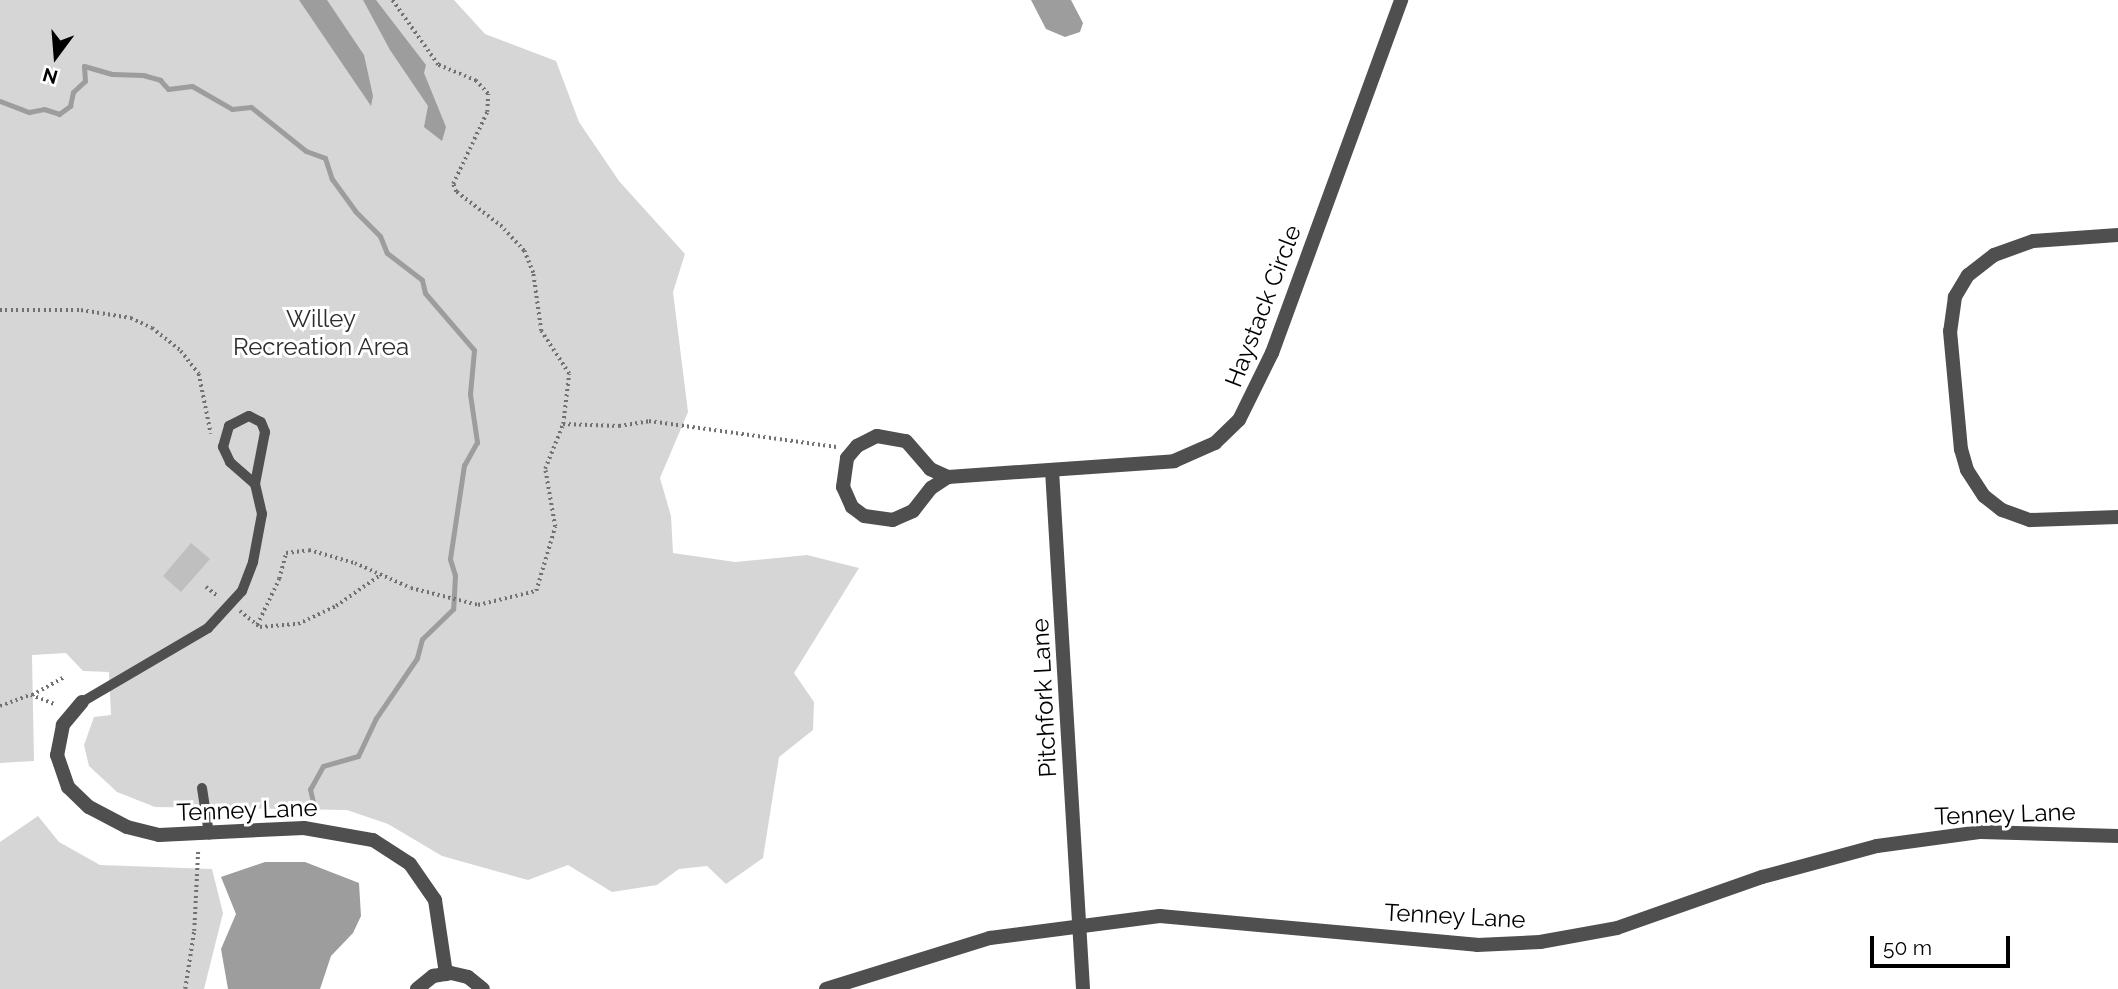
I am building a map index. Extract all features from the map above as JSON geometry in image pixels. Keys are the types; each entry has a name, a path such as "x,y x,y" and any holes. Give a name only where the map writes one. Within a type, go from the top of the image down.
{"street":[{"name":"Haystack Circle","path":"948,477 1174,461 1215,443 1239,420 1272,353 1401,0"},
{"path":"2118,235 2033,241 1994,254 1968,275 1955,297 1951,331 1961,449 1967,470 1984,496 2002,510 2030,520 2118,517"},
{"path":"892,436 906,441 930,468 948,477 931,488 907,515 878,521 858,512 845,494 842,472 849,455 870,439 892,436"},
{"name":"Pitchfork Lane","path":"1052,470 1083,989"},
{"name":"Tenney Lane","path":"82,702 67,716 57,745 58,763 71,791 99,814 127,827 159,835 319,829 387,847 410,864 435,900 446,974"},
{"name":"Tenney Lane","path":"826,989 990,938 1080,924 1197,917 1419,941 1540,943 1617,928 1762,877 1877,846 1981,832 2118,836"},
{"path":"417,989 446,974 468,977 483,989"}],"lane":[{"path":"82,702 208,628 235,601 249,578 262,514 255,484 265,432 261,422 249,416 229,426 223,447 230,462 255,484"},
{"path":"202,788 203,835"}],"path":[{"path":"257,625 279,579 286,554 309,550 355,563 379,576 437,596 468,603 495,603 536,591 544,551 555,527 545,469 563,424 569,374 541,331 528,258 510,233 462,197 453,181 487,112 488,94 476,80 439,65 392,0"},
{"path":"0,310 81,310 131,318 152,328 181,351 199,374 211,434"},
{"path":"563,424 619,426 649,421 827,443 849,455"},
{"path":"245,615 257,625 269,628 309,620 379,576"},
{"path":"0,706 31,695 64,677"},
{"path":"31,695 55,704"},
{"path":"185,989 203,835"}],"green space":[{"name":"Willey Recreation Area","path":"0,0 454,0 485,34 556,61 579,122 619,181 685,254 673,292 688,412 660,478 671,516 673,553 735,562 807,555 859,568 794,673 814,702 813,730 779,757 763,858 726,884 707,866 679,869 657,885 612,892 568,865 528,880 442,856 388,824 347,810 155,807 117,792 89,766 84,745 94,717 111,715 109,672 83,671 66,653 32,655 34,761 0,763"},
{"path":"38,816 59,842 100,865 212,869 223,913 204,989 0,989 0,842"}],"shaded area":[{"path":"299,0 327,0 364,55 373,96 371,106"},
{"path":"363,0 376,0 426,65 424,73 446,127 442,141 424,127 428,106 390,50"},
{"path":"1031,0 1071,0 1083,23 1080,32 1065,37 1046,29"},
{"path":"265,862 305,862 359,883 361,916 353,933 331,956 320,989 228,989 221,949 236,914 221,877"}],"building":[{"path":"191,543 210,559 181,592 163,576"}],"waterway":[{"path":"0,101 29,112 44,109 59,114 70,106 73,92 85,81 84,66 112,74 143,75 160,80 168,89 192,86 232,109 251,107 306,151 325,158 332,179 355,211 380,236 387,253 422,280 425,293 474,350 470,394 477,442 464,465 450,559 455,575 453,609 422,639 417,658 376,718 358,756 323,766 310,789 315,811"}]}
